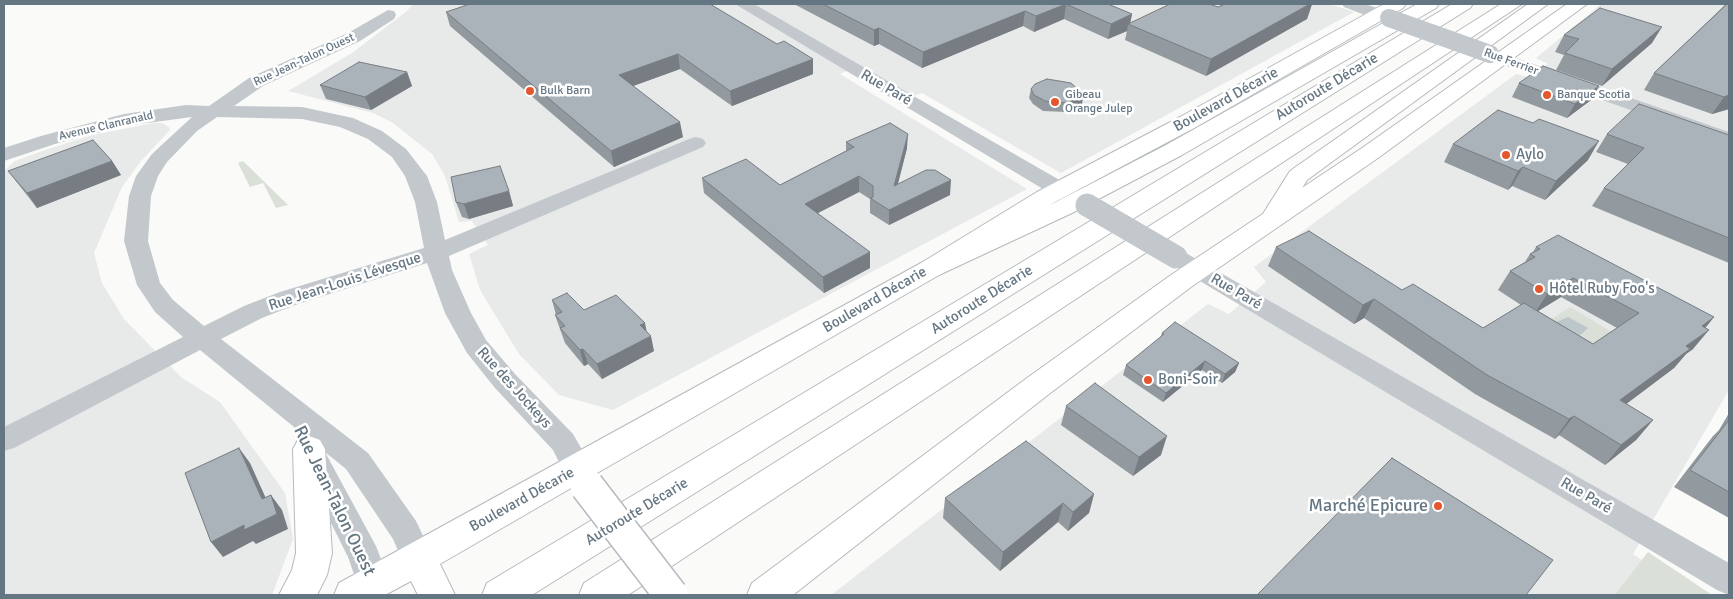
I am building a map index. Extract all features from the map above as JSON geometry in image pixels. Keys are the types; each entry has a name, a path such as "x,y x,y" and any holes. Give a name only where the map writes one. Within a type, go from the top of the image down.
{"main road":[{"path":"1075,198 1174,150 1430,4"},
{"name":"Autoroute Décarie","path":"500,595 1464,4"},
{"name":"Autoroute Décarie","path":"597,595 1513,4"},
{"path":"1273,217 1298,176 1539,4"},
{"path":"765,595 1031,391 1186,263 1273,217 1370,154 1496,56 1578,4"},
{"name":"Boulevard Décarie","path":"367,591 428,578 582,478 930,269 1075,198 1188,122 1388,12"},
{"path":"298,595 309,575 314,553 309,449"},
{"path":"582,478 671,595"}],"street":[{"name":"Rue Paré","path":"743,4 1729,580"},
{"name":"Rue Ferrier","path":"1350,4 1388,12 1496,56 1729,139"},
{"name":"Rue Jean-Talon Ouest","path":"138,222 158,189 182,157 205,134 234,110 273,85 348,46 394,9"},
{"name":"Rue Jean-Talon Ouest","path":"394,9 354,37 264,78 212,111 177,139 152,167 143,185 136,241 138,258 149,285 177,318 357,462 405,531 428,578"},
{"name":"Rue des Jockeys","path":"212,111 282,111 319,115 359,127 384,141 403,157 416,176 426,202 440,270 453,301 476,346 501,377 563,442 582,478"},
{"name":"Avenue Clanranald","path":"4,155 48,140 124,120 174,112 212,111"},
{"name":"Rue Jean-Louis Lévesque","path":"4,440 203,339 240,318 273,304 437,252 696,143"},
{"name":"Rue Jean-Talon Ouest","path":"289,408 364,556 367,591"}],"shaded area":[{"path":"413,4 1330,4 1354,12 1061,173 922,93 912,97 857,66 840,74 1027,189 613,410 559,395 519,354 480,290 469,254 488,245 472,221 459,222 445,176 432,154 393,123 373,113 288,91 352,53 407,11"},
{"path":"1601,4 1729,4 1729,390 1633,554 1695,595 831,595 1208,304 1229,314 1266,282 1254,267 1516,74 1528,77 1548,64 1536,58"},
{"path":"162,123 169,127 170,130 141,161 122,187 94,253 102,283 124,319 181,377 220,402 285,493 293,539 272,595 4,595 4,171 15,161 45,150 92,135"},
{"path":"243,161 288,205 276,208 263,183 250,187 238,163"},
{"path":"1570,307 1612,332 1569,364 1529,334"},
{"path":"1568,317 1588,328 1575,340 1556,322"},
{"path":"1648,552 1712,595 1615,595"}],"building":[{"path":"470,4 710,4 777,44 784,41 813,59 730,91 678,54 619,75 680,122 611,151 446,12"},
{"path":"823,4 1066,4 1036,16 1025,11 923,52 879,28 874,30"},
{"path":"1066,4 1108,4 1132,14 1111,24"},
{"path":"1170,4 1209,4 1218,7 1225,4 1310,4 1211,59 1128,24"},
{"path":"1729,4 1729,95 1724,97 1654,73"},
{"path":"1600,8 1662,27 1612,69 1565,53 1579,39 1564,35"},
{"path":"359,62 407,72 365,97 320,85"},
{"path":"1543,66 1599,86 1575,104 1519,83"},
{"path":"1047,79 1071,83 1083,94 1067,103 1045,101 1034,95 1031,89 1035,84"},
{"path":"1639,104 1729,135 1729,238 1604,188 1644,148 1607,134"},
{"path":"1498,110 1533,123 1539,119 1599,141 1556,181 1523,167 1518,171 1453,144"},
{"path":"890,123 908,134 894,186 926,170 935,170 951,180 889,210 870,198 873,197 873,186 859,176 805,204 870,252 823,277 702,178 746,159 780,185 854,147 846,142"},
{"path":"93,140 112,161 27,193 8,171"},
{"path":"500,166 509,191 464,204 456,202 451,177"},
{"path":"1309,231 1402,290 1413,284 1483,328 1524,303 1593,344 1639,313 1573,278 1547,294 1510,271 1535,257 1530,254 1540,249 1536,247 1558,235 1714,317 1702,326 1709,330 1686,346 1690,349 1620,400 1653,420 1621,445 1574,416 1569,419 1487,375 1374,299 1363,305 1276,247"},
{"path":"567,293 584,310 616,295 645,323 640,325 651,336 597,364 583,349 580,350 560,328 565,326 555,315 562,312 552,300"},
{"path":"1175,322 1239,363 1225,374 1205,361 1166,393 1126,365 1164,334 1162,333"},
{"path":"1095,383 1167,436 1139,457 1066,406"},
{"path":"1729,420 1729,492 1690,470"},
{"path":"1026,441 1094,494 1073,512 1063,503 1003,552 945,498"},
{"path":"239,448 262,499 271,495 277,514 244,530 244,525 211,542 185,473"},
{"path":"1392,458 1553,560 1526,595 1257,595"}],"place":[{"name":"Bulk Barn","path":"530,91"},
{"name":"Banque Scotia","path":"1547,95"},
{"name":"Gibeau Orange Julep","path":"1055,102"},
{"name":"Aylo","path":"1506,155"},
{"name":"Hôtel Ruby Foo's","path":"1539,289"},
{"name":"Boni-Soir","path":"1148,380"},
{"name":"Marché Epicure","path":"1438,506"}]}
